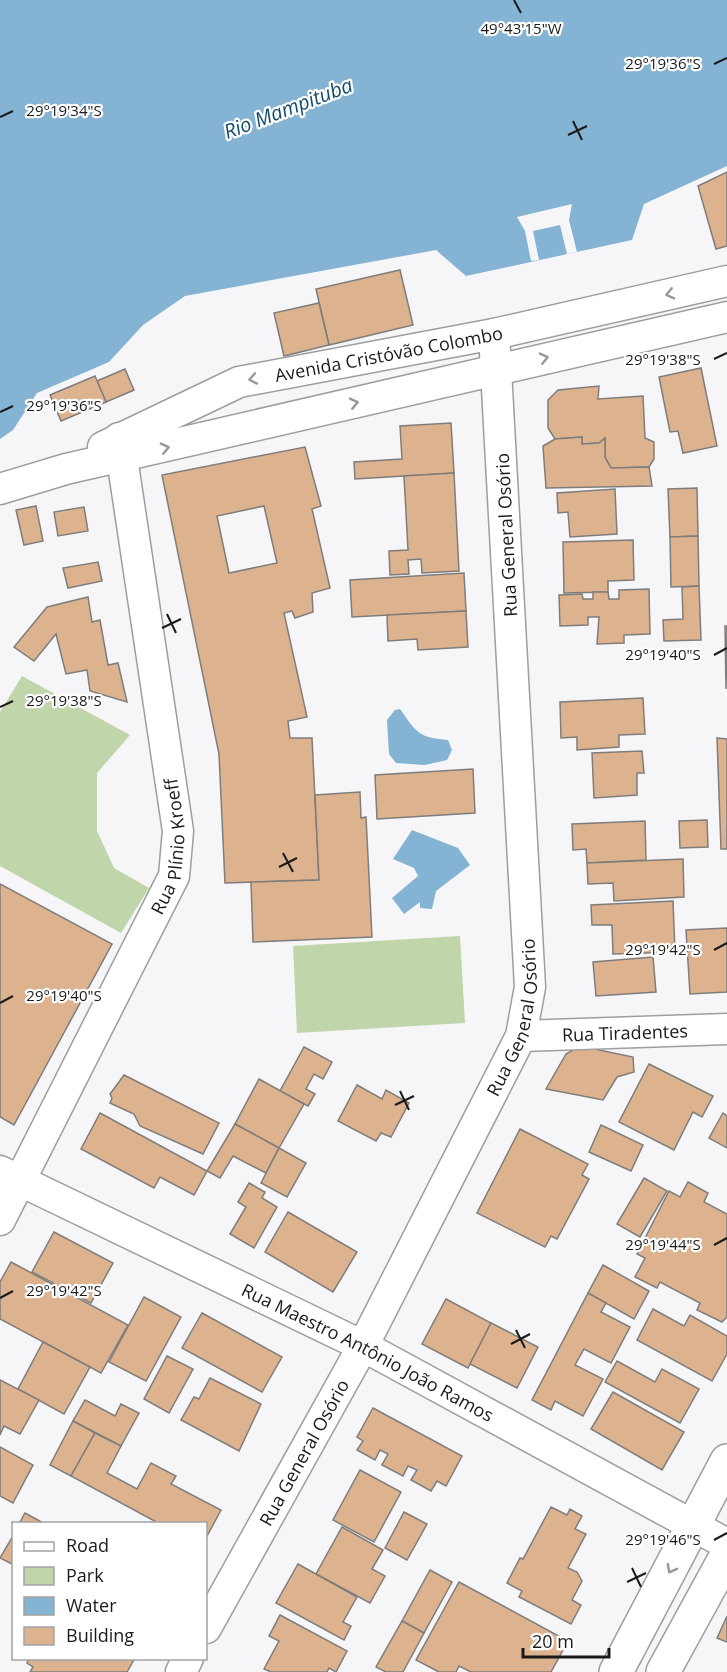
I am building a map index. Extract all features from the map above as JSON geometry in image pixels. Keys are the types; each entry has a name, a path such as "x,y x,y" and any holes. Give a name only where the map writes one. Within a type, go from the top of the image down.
{"street":[{"name":"Avenida Cristóvão Colombo","path":"0,489 66,469 121,448 239,382 494,334 727,281"},
{"name":"Avenida Cristóvão Colombo","path":"121,448 497,369 727,317"},
{"name":"Rua General Osório","path":"207,1626 363,1346 521,1036 530,987 494,334"},
{"name":"Rua Plínio Kroeff","path":"0,1220 10,1177 174,876 178,831 121,448"},
{"name":"Rua Tiradentes","path":"521,1036 727,1029"},
{"name":"Rua Maestro Antônio João Ramos","path":"10,1177 363,1346 727,1544"},
{"path":"616,1672 727,1461"},
{"path":"663,1672 727,1555"}],"green space":[{"path":"22,676 130,735 97,773 97,831 114,868 149,888 121,933 0,866 0,712"},
{"path":"460,936 465,1023 297,1033 293,946"}],"water":[{"name":"Rio Mampituba","path":"0,0 727,0 727,166 644,204 632,240 466,276 436,250 185,296 143,325 109,362 37,393 13,430 0,439"},
{"path":"400,709 419,732 431,738 448,740 452,750 447,760 425,765 396,763 389,754 387,720 395,710"},
{"path":"412,830 458,848 470,865 436,891 432,909 420,908 420,902 404,914 392,898 418,876 414,868 393,859"}],"pier":[{"path":"572,204 569,220 577,252 567,254 560,225 533,231 539,260 531,261 525,231 517,217"}],"building":[{"path":"727,172 727,246 716,249 698,186"},
{"path":"400,270 413,325 329,345 316,289"},
{"path":"319,303 329,345 284,356 274,313"},
{"path":"701,368 717,446 683,453 678,431 670,432 659,377"},
{"path":"125,369 134,390 106,402 97,381"},
{"path":"95,376 106,402 61,421 50,395"},
{"path":"599,386 598,399 643,396 645,438 654,442 654,459 649,467 611,468 605,457 605,438 599,443 582,444 582,437 555,439 548,428 548,400 558,390"},
{"path":"451,423 454,473 355,479 354,462 402,459 400,426"},
{"path":"582,437 582,444 599,443 605,438 605,457 611,468 649,467 652,486 546,488 543,446 555,439"},
{"path":"305,447 321,506 312,509 330,588 312,593 313,612 295,618 292,611 284,613 307,717 288,721 290,738 312,738 319,880 225,883 219,754 162,475","holes":["264,506 277,563 229,573 217,516"]},
{"path":"454,473 459,571 422,573 421,559 408,560 409,574 390,575 389,551 408,550 404,476"},
{"path":"697,488 698,536 670,537 668,489"},
{"path":"615,489 617,534 570,537 568,512 558,513 557,493"},
{"path":"36,506 43,541 24,545 16,510"},
{"path":"84,507 88,531 58,536 54,512"},
{"path":"698,536 699,586 671,587 670,537"},
{"path":"633,540 634,580 608,581 608,592 564,593 563,542"},
{"path":"98,562 102,581 68,588 63,568"},
{"path":"464,573 466,611 352,617 350,580"},
{"path":"699,586 701,640 664,641 663,620 683,619 682,587"},
{"path":"649,589 650,634 624,635 624,643 597,644 599,617 588,617 588,625 560,626 559,595 582,594 583,599 593,599 593,592 608,592 609,599 619,599 619,590"},
{"path":"88,597 92,622 100,620 108,665 118,663 127,702 90,691 87,670 66,674 56,634 34,661 14,647 47,607"},
{"path":"466,611 468,647 418,650 417,639 388,641 387,615"},
{"path":"725,626 727,626 726,689"},
{"path":"643,698 645,734 619,735 619,747 577,750 577,737 561,738 560,702"},
{"path":"717,738 727,739 727,849 721,849"},
{"path":"642,751 644,773 637,773 637,795 594,798 592,753"},
{"path":"473,769 475,813 377,819 375,775"},
{"path":"360,792 361,818 366,817 372,937 253,942 251,882 319,880 315,795"},
{"path":"707,820 708,847 680,848 679,821"},
{"path":"645,821 646,860 587,863 586,849 573,850 572,824"},
{"path":"683,859 684,897 614,901 613,883 588,884 587,863"},
{"path":"0,884 112,944 14,1125 0,1117"},
{"path":"673,901 675,952 613,954 612,925 592,925 591,905"},
{"path":"727,928 727,992 690,994 686,930"},
{"path":"653,957 656,992 596,996 593,962"},
{"path":"580,1046 633,1057 634,1072 617,1077 603,1100 546,1089 566,1054"},
{"path":"304,1047 332,1062 323,1079 314,1074 306,1089 315,1094 308,1106 280,1091"},
{"path":"649,1064 713,1096 702,1117 693,1112 674,1150 619,1122"},
{"path":"124,1075 219,1123 203,1154 140,1126 134,1114 110,1103 112,1098 110,1094"},
{"path":"259,1079 304,1104 279,1148 235,1124"},
{"path":"357,1085 382,1099 386,1090 409,1103 391,1137 381,1133 376,1141 338,1121"},
{"path":"100,1113 207,1171 194,1195 160,1177 154,1188 81,1149"},
{"path":"723,1113 727,1116 727,1148 709,1138"},
{"path":"235,1124 279,1148 266,1173 233,1156 220,1178 207,1171"},
{"path":"601,1125 643,1145 631,1171 589,1152"},
{"path":"520,1129 588,1164 582,1175 589,1179 557,1239 551,1236 545,1247 477,1213"},
{"path":"279,1148 306,1163 287,1197 261,1183"},
{"path":"644,1178 667,1191 640,1237 617,1224"},
{"path":"688,1182 708,1193 704,1202 727,1214 727,1317 722,1322 697,1310 700,1303 660,1282 657,1288 635,1277 645,1258 637,1254 669,1191 680,1197"},
{"path":"249,1183 265,1192 262,1198 277,1207 254,1248 230,1234 246,1207 238,1202"},
{"path":"288,1212 357,1252 333,1292 265,1252"},
{"path":"54,1232 113,1263 91,1303 32,1272"},
{"path":"11,1262 128,1325 101,1373 0,1319 0,1282"},
{"path":"603,1265 649,1291 634,1319 588,1293"},
{"path":"588,1293 606,1303 601,1312 630,1327 611,1363 584,1349 575,1365 603,1379 583,1416 555,1401 551,1410 532,1400"},
{"path":"144,1297 181,1317 146,1381 109,1362"},
{"path":"446,1299 491,1323 468,1368 422,1344"},
{"path":"653,1309 684,1326 690,1315 727,1336 727,1354 712,1381 637,1340"},
{"path":"202,1313 282,1357 262,1392 182,1348"},
{"path":"491,1323 538,1347 517,1388 470,1364"},
{"path":"43,1342 90,1367 64,1414 18,1389"},
{"path":"167,1356 193,1369 169,1413 144,1399"},
{"path":"617,1361 655,1382 662,1369 699,1389 680,1423 605,1382"},
{"path":"210,1378 261,1404 239,1451 181,1420 194,1397 199,1399"},
{"path":"0,1380 39,1400 20,1434 4,1426 0,1435"},
{"path":"613,1392 684,1432 662,1470 591,1429"},
{"path":"85,1400 115,1416 121,1404 139,1413 121,1446 73,1421"},
{"path":"373,1408 462,1456 446,1486 437,1481 431,1491 411,1480 417,1470 408,1466 403,1476 382,1465 388,1454 380,1450 375,1460 357,1450 363,1441 357,1437"},
{"path":"73,1421 95,1433 71,1476 50,1465"},
{"path":"95,1433 121,1446 107,1473 137,1489 151,1463 176,1476 171,1484 221,1510 207,1536 207,1522 156,1522 71,1476"},
{"path":"0,1447 33,1465 13,1503 0,1496"},
{"path":"360,1470 401,1492 374,1542 333,1520"},
{"path":"551,1507 567,1515 570,1509 582,1516 575,1529 586,1534 568,1568 577,1572 582,1581 572,1600 581,1605 571,1624 519,1597 522,1591 507,1583 520,1558 523,1559"},
{"path":"404,1512 427,1524 407,1560 385,1548"},
{"path":"25,1513 41,1522 20,1522"},
{"path":"342,1527 383,1550 372,1569 385,1576 370,1603 316,1574"},
{"path":"12,1537 12,1564 0,1558"},
{"path":"298,1564 357,1597 343,1622 351,1626 344,1640 276,1603"},
{"path":"430,1570 452,1582 424,1633 402,1621"},
{"path":"459,1582 568,1641 551,1672 471,1672 459,1666 456,1672 439,1672 416,1660"},
{"path":"280,1615 347,1651 336,1672 329,1668 327,1672 271,1672 264,1669 279,1641 269,1636"},
{"path":"727,1616 727,1642 717,1638"},
{"path":"402,1621 424,1633 403,1672 386,1672 376,1667"},
{"path":"28,1660 134,1660 127,1672 30,1672 33,1667 27,1663"}]}
